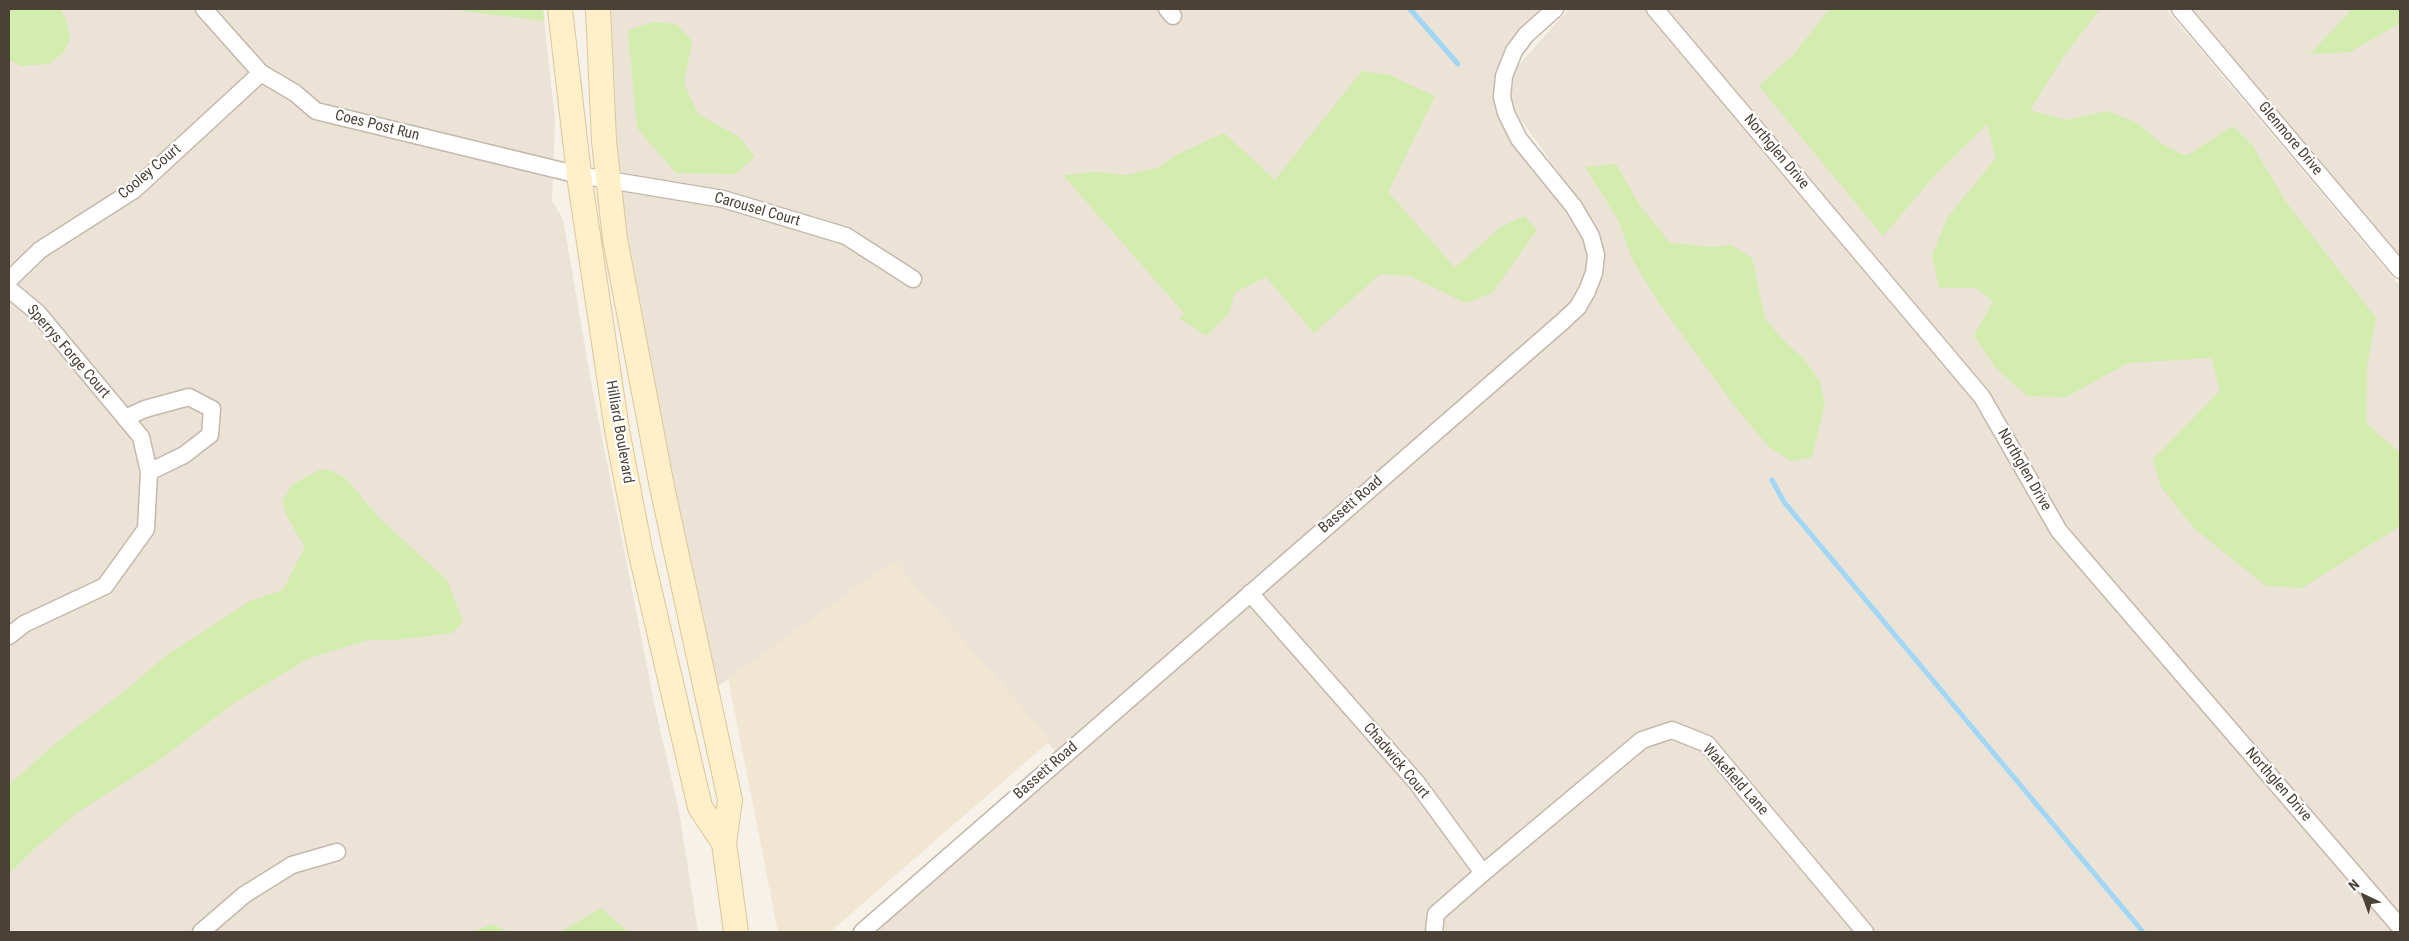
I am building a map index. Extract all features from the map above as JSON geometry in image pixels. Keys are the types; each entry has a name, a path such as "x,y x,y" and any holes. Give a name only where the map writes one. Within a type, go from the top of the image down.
{"main road":[{"name":"Hilliard Boulevard","path":"560,9 592,177 618,430 640,550 700,807 724,843"},
{"name":"Hilliard Boulevard","path":"598,9 604,141 592,177 615,239 662,487 730,800 724,843 736,932"}],"street":[{"name":"Coes Post Run","path":"204,9 261,73 296,93 316,111 592,177"},
{"name":"Bassett Road","path":"862,932 1578,307 1587,291 1596,264 1590,236 1574,207 1515,134 1506,113 1502,97 1504,76 1514,51 1529,32 1555,9"},
{"name":"Northglen Drive","path":"1654,9 1982,397 2059,531 2400,927"},
{"name":"Glenmore Drive","path":"2180,9 2400,270"},
{"name":"Cooley Court","path":"9,280 40,250 134,190 261,73"},
{"name":"Carousel Court","path":"592,177 723,199 846,236 914,279"},
{"name":"Sperrys Forge Court","path":"9,288 38,314 141,437 149,472 146,529 105,586 24,624 9,636"},
{"path":"125,418 145,409 189,397 212,409 210,435 184,455 149,472"},
{"name":"Chadwick Court","path":"1250,594 1417,783 1484,872"},
{"name":"Wakefield Lane","path":"1484,872 1642,740 1672,730 1707,744 1865,932"},
{"path":"201,932 244,895 292,865 337,852"},
{"path":"1434,932 1436,914 1484,872"}],"shaded area":[{"path":"9,9 543,9 555,120 552,201 563,219 591,382 656,712 679,811 698,932 9,932"},
{"path":"598,9 1555,9 1519,43 1503,105 1591,236 1587,291 1061,758 894,561 707,694 615,239"},
{"path":"1569,9 2166,9 2400,286 2400,932 872,932 1581,314 1599,285 1604,252 1595,224 1510,104 1515,69"},
{"path":"2190,9 2400,9 2400,256"},
{"path":"894,561 1051,740 830,932 778,932 728,678"}],"green space":[{"path":"9,9 59,9 66,19 70,38 64,52 48,64 22,66 9,60"},
{"path":"446,9 543,9 545,21"},
{"path":"1830,9 2100,9 2063,57 2030,110 2066,120 2108,111 2137,123 2163,145 2186,156 2233,126 2252,145 2286,202 2376,318 2367,367 2366,423 2400,453 2400,526 2302,588 2266,586 2194,528 2161,487 2153,459 2220,391 2212,358 2128,363 2066,397 2027,396 1995,367 1974,336 1993,301 1976,288 1939,288 1932,255 1948,217 1996,158 1987,124 1933,177 1883,236 1759,86 1793,55"},
{"path":"2349,9 2400,9 2400,23 2350,52 2310,54 2348,14"},
{"path":"653,22 676,24 692,41 684,84 698,114 739,137 755,157 735,174 676,173 637,128 628,30"},
{"path":"1362,71 1389,75 1435,96 1388,192 1455,268 1501,227 1524,216 1537,230 1492,293 1465,303 1410,276 1380,274 1314,333 1266,277 1235,292 1229,313 1206,336 1179,318 1184,313 1063,175 1096,172 1125,175 1158,168 1176,155 1224,133 1275,180"},
{"path":"1616,164 1640,206 1670,243 1712,247 1731,245 1752,258 1765,319 1786,343 1804,359 1820,382 1825,404 1812,457 1791,461 1769,447 1737,409 1659,303 1632,259 1619,221 1585,167"},
{"path":"321,469 332,471 345,478 380,519 447,580 463,622 452,633 397,640 369,640 309,658 234,703 155,763 78,812 35,848 9,874 9,785 55,744 126,690 167,655 250,601 283,590 305,547 286,515 283,500 292,485"},
{"path":"601,908 628,932 559,932 576,923"},
{"path":"492,924 509,932 473,932"}],"waterway":[{"path":"1410,9 1458,64"},
{"path":"1772,480 1784,502 2143,932"}]}
